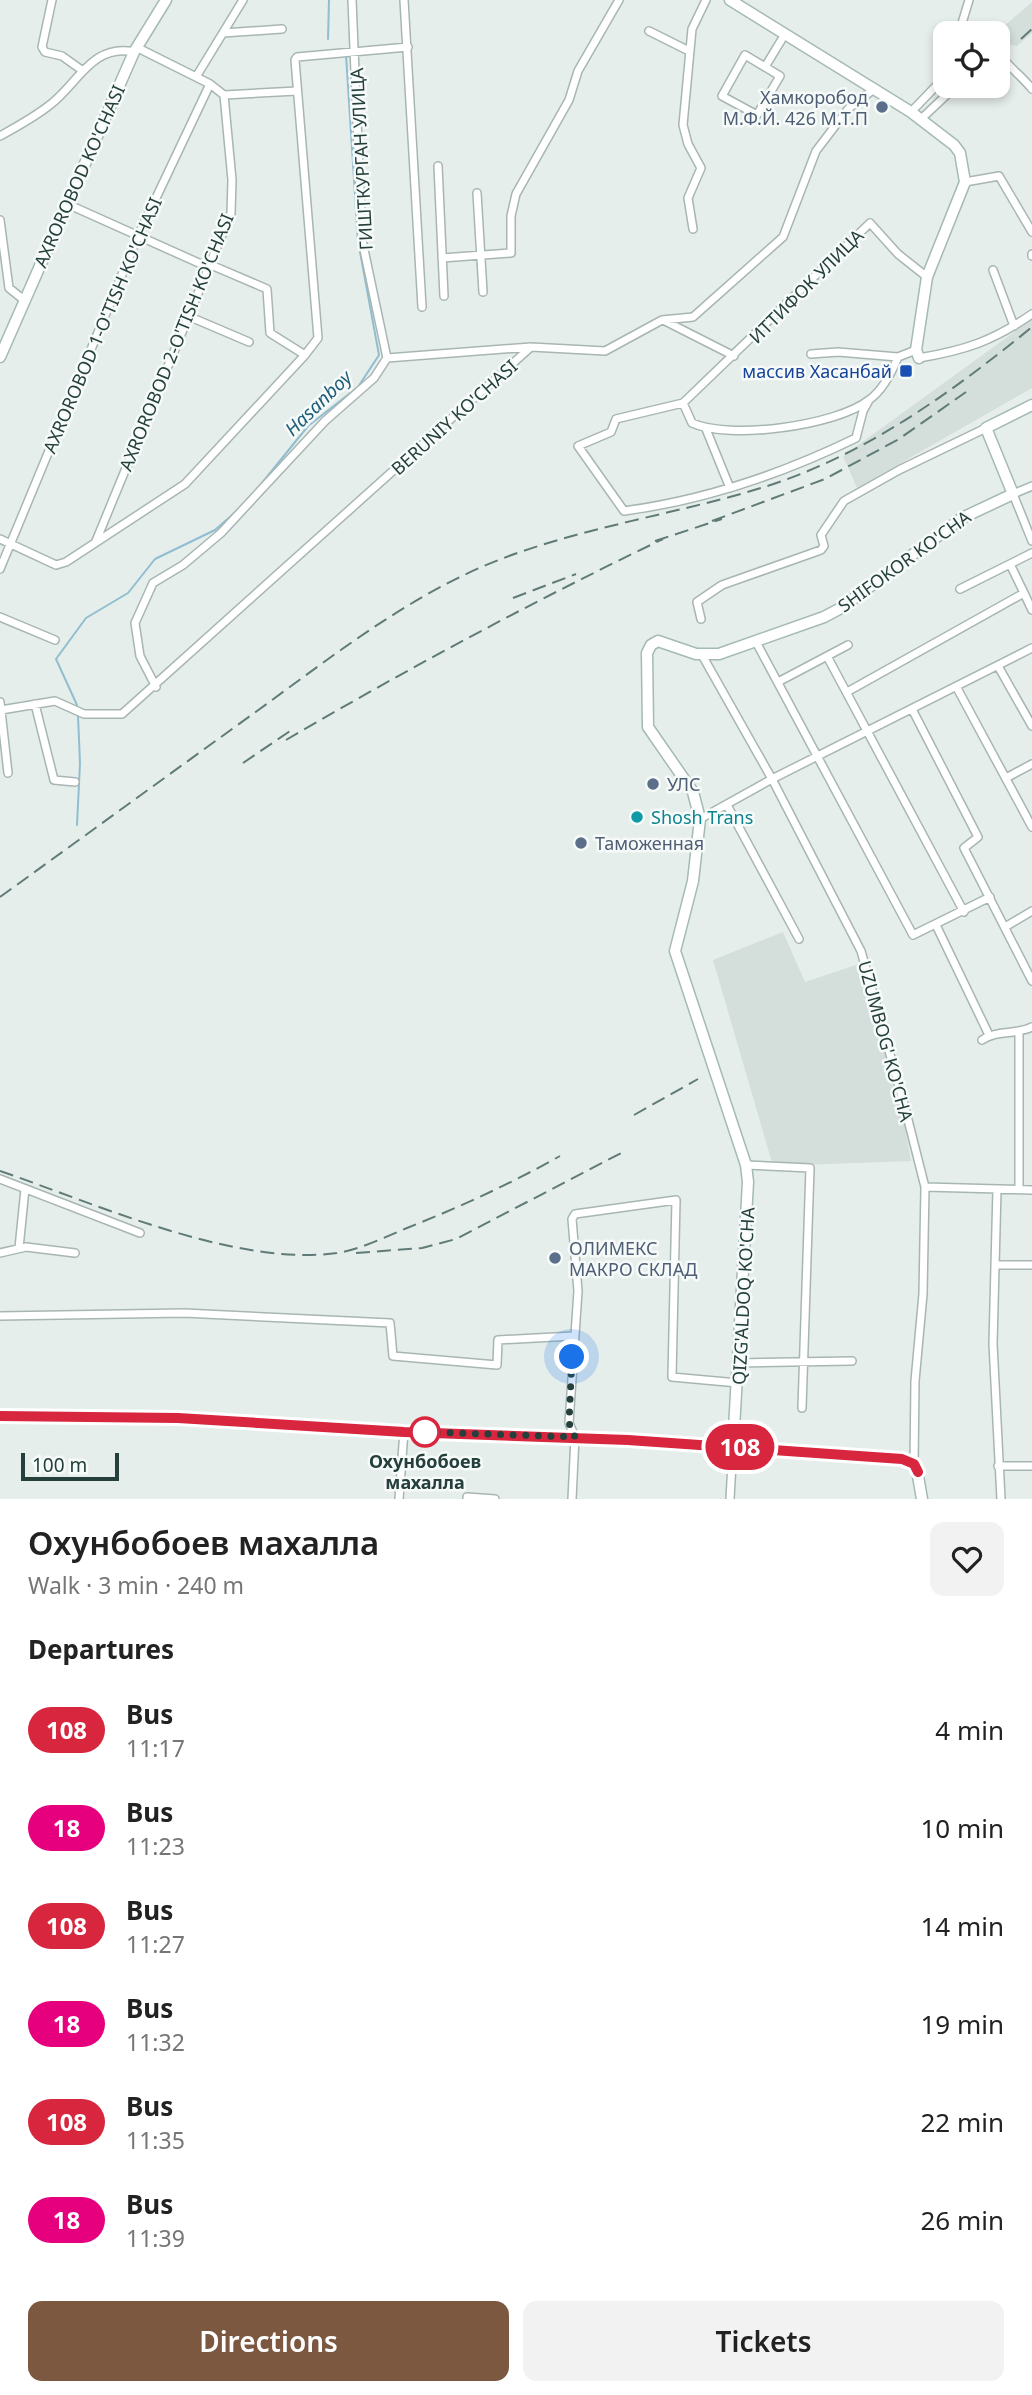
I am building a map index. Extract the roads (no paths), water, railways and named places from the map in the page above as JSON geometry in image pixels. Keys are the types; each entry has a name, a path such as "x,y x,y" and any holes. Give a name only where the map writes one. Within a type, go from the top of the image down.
{"street":[{"path":"52,0 43,47 45,52 62,56 83,71"},
{"name":"AXROROBOD KO'CHASI","path":"0,357 65,203 135,50 166,0"},
{"path":"196,77 243,0"},
{"name":"ГИШТКУРГАН УЛИЦА","path":"352,0 362,240 387,358"},
{"path":"404,0 422,307"},
{"path":"442,258 511,253 510,216 516,194 569,100 578,71 619,0"},
{"path":"693,229 688,198 701,168 688,144 683,125 692,29 706,0"},
{"path":"730,0 748,4 785,34 911,111 960,153 965,182 927,276 918,354"},
{"path":"963,21 969,0"},
{"path":"223,33 282,29"},
{"path":"649,31 689,51"},
{"path":"765,67 785,34"},
{"path":"0,539 60,565 185,484 305,355 318,338 297,91 297,57 355,49 408,47"},
{"path":"0,136 54,103 101,55 135,50 210,83 224,94 297,91"},
{"path":"745,55 765,67 780,76 757,116 722,96 745,55"},
{"path":"1010,70 1022,76 1032,89"},
{"name":"AXROROBOD 1-O'TISH KO'CHASI","path":"0,569 138,236 210,83"},
{"name":"BERUNIY KO'CHASI","path":"1,710 55,701 84,714 122,714 156,687 531,347 605,351 663,320 692,317 783,237 817,151 848,109 874,89"},
{"path":"911,111 933,89"},
{"name":"AXROROBOD 2-O'TISH KO'CHASI","path":"95,542 210,266 232,201 224,94"},
{"path":"921,119 943,98"},
{"path":"438,166 444,296"},
{"path":"965,182 999,176 1032,232"},
{"path":"477,194 483,292"},
{"path":"65,203 267,289 270,333 305,355"},
{"path":"0,220 9,288 24,300"},
{"name":"ИТТИФОК УЛИЦА","path":"898,356 891,375 863,411 856,438 778,474 730,488 659,506 624,511 578,446 611,432 616,419 683,403 870,223 898,254 927,276"},
{"path":"993,270 1014,326"},
{"path":"811,354 838,352 898,356 963,351 1032,314"},
{"path":"188,316 249,342"},
{"path":"663,320 734,356"},
{"path":"156,687 140,656 135,623 150,596 153,583 183,565 220,533 325,421 374,378 387,358 531,347"},
{"name":"ИТТИФОК УЛИЦА","path":"706,429 749,429 815,422 869,400"},
{"path":"683,403 692,422 706,429 730,488"},
{"path":"701,619 698,600 722,585 821,550 824,546 821,535 844,501 899,470 1032,405"},
{"path":"986,428 1032,541"},
{"path":"1013,494 1032,486"},
{"name":"SHIFOKOR KO'CHA","path":"702,655 730,651 841,608 962,518 1013,494"},
{"path":"960,589 1032,553"},
{"path":"1010,564 1032,610"},
{"path":"847,692 1024,593"},
{"path":"0,617 55,640"},
{"path":"755,640 914,935 990,897"},
{"path":"702,655 656,642 649,649 647,720 653,736 693,792 701,819 772,779 1032,649"},
{"path":"778,682 828,658 848,645"},
{"name":"UZUMBOG' KO'CHA","path":"702,655 842,909 865,961 925,1187 923,1294 915,1381 916,1468 922,1499"},
{"path":"828,658 964,912"},
{"path":"998,666 1032,726"},
{"path":"957,688 1032,827"},
{"path":"0,702 8,773"},
{"path":"35,704 54,780 75,782"},
{"path":"913,710 978,837 964,848 1032,981"},
{"path":"1006,778 1032,764"},
{"path":"727,805 799,939"},
{"name":"QIZG'ALDOQ KO'CHA","path":"701,819 693,881 675,951 692,995 746,1165 748,1199 730,1499"},
{"path":"1005,927 1032,911"},
{"path":"936,925 986,1037 1019,1034 1032,1027"},
{"path":"1019,1034 1019,1189"},
{"path":"746,1165 810,1168 802,1408"},
{"path":"0,1179 139,1233"},
{"path":"925,1187 1032,1190"},
{"path":"19,1248 24,1189"},
{"path":"997,1189 993,1345 1001,1499"},
{"path":"572,1499 575,1437 569,1423 573,1336 578,1296 572,1219 575,1214 676,1200 672,1377 738,1383"},
{"path":"0,1253 19,1248 75,1253"},
{"path":"995,1265 1032,1265"},
{"path":"0,1316 184,1313 390,1323 393,1356 497,1365 498,1340 573,1336"},
{"path":"739,1363 852,1361"},
{"path":"0,1416 178,1418 404,1432 575,1437 899,1458 916,1468"},
{"path":"399,1499 404,1432"},
{"path":"998,1466 1032,1466"},
{"path":"467,1497 495,1499"}],"waterway":[{"name":"Hasanboy","path":"328,39 329,0"},
{"name":"Hasanboy","path":"262,483 308,426 358,387 379,355 358,241 346,55"},
{"name":"Hasanboy","path":"77,705 56,659 86,618 128,593 155,559 215,530 240,508"},
{"name":"Hasanboy","path":"77,825 80,763 78,716"}],"railway":[{"path":"1021,39 1032,29"},
{"path":"0,897 331,657 435,590 534,547 724,499 798,475 870,441 904,421 969,376 1032,327"},
{"path":"712,521 825,479 899,439 966,392"},
{"path":"655,541 722,519"},
{"path":"286,740 472,636 663,539"},
{"path":"513,598 576,574"},
{"path":"243,763 293,729"},
{"path":"634,1115 698,1079"},
{"path":"356,1253 422,1248 456,1239 625,1151"},
{"path":"0,1171 167,1230 255,1251 297,1255 337,1253 364,1246 485,1195 560,1156"}],"place":[{"name":"Хамкоробод М.Ф.Й. 426 М.Т.П","path":"882,107"},
{"name":"массив Хасанбай","path":"906,371"},
{"name":"УЛС","path":"653,784"},
{"name":"Shosh Trans","path":"637,817"},
{"name":"Таможенная","path":"581,843"},
{"name":"ОЛИМЕКС МАКРО СКЛАД","path":"555,1258"},
{"name":"Охунбобоев махалла","path":"425,1432"}]}
